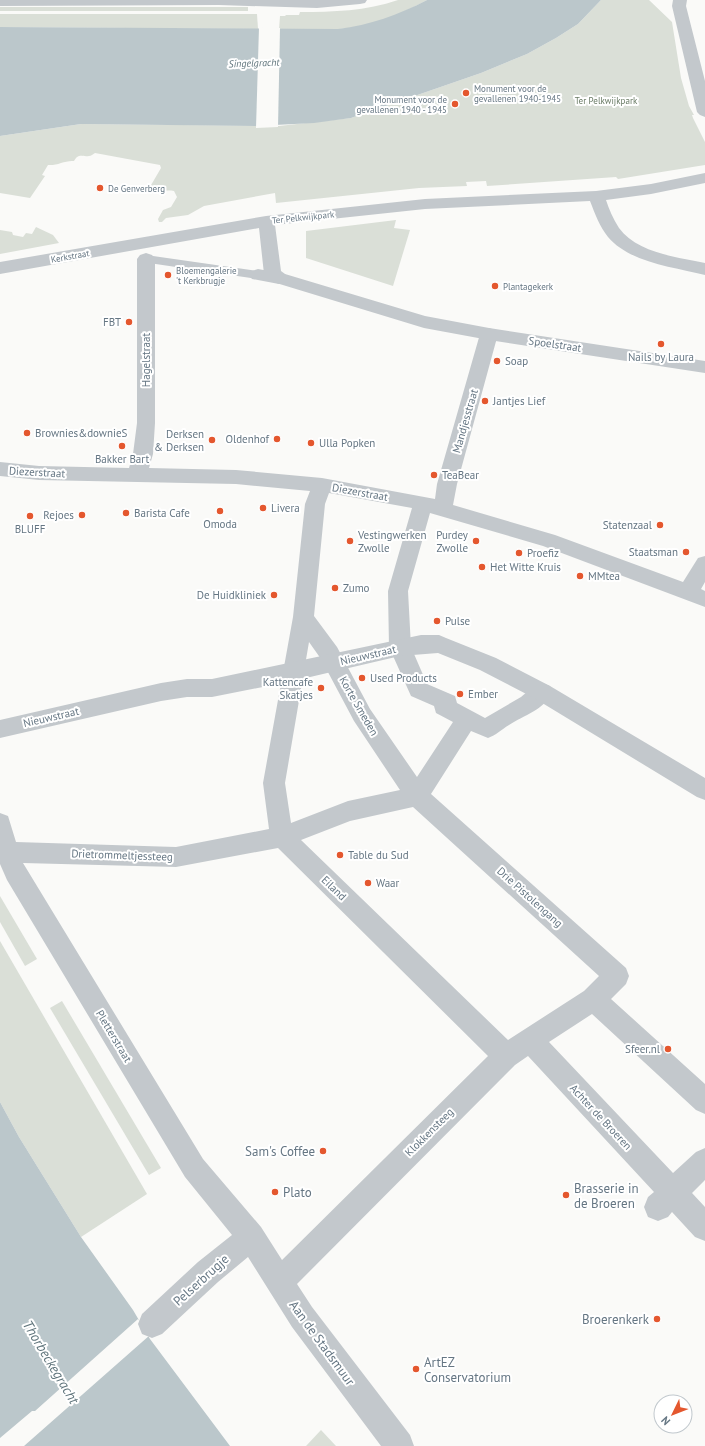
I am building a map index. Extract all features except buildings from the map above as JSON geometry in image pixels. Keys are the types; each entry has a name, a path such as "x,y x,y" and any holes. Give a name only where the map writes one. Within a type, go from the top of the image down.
{"street":[{"path":"0,2 219,1 317,4 360,0"},
{"path":"680,0 679,6 705,112"},
{"name":"Ter Pelkwijkpark","path":"143,251 266,221 425,204 596,196 651,189 705,178"},
{"path":"596,196 611,228 627,245 652,256 705,268"},
{"path":"266,221 273,274 279,278"},
{"name":"Kerkstraat","path":"0,268 143,251"},
{"name":"Hagelstraat","path":"137,475 143,454 146,423 143,251"},
{"name":"Kerkstraat","path":"258,275 279,278 406,316"},
{"name":"Spoelstraat","path":"406,316 424,322 489,334 705,368"},
{"name":"Mandjesstraat","path":"443,508 447,484 489,334"},
{"name":"Diezerstraat","path":"0,469 39,473 236,477 322,485 443,508 548,540 696,595"},
{"path":"282,837 274,783 303,617 315,504 322,485"},
{"path":"423,504 398,592 400,647 419,690 447,702 444,707 488,729 494,722 532,703 542,692"},
{"path":"696,595 705,564"},
{"name":"Korte Smeden","path":"303,617 329,653 362,715 416,796"},
{"name":"Nieuwstraat","path":"0,729 161,692 187,688 212,688 293,672 400,647 421,644 439,644 488,664 542,692 705,790"},
{"path":"416,796 467,719"},
{"name":"Drietrommeltjessteeg","path":"7,852 176,857 282,837 348,811 416,796"},
{"name":"Drie Pistolengang","path":"416,796 617,976 593,999"},
{"name":"Pletterstraat","path":"0,823 7,852 15,872 194,1168 251,1237"},
{"name":"Eiland","path":"282,837 506,1056"},
{"path":"593,999 705,1101"},
{"name":"Klokkensteeg","path":"279,1282 506,1056 593,999"},
{"name":"Achter de Broeren","path":"530,1040 666,1200 705,1227"},
{"path":"666,1200 705,1161"},
{"name":"Aan de Stadsmuur","path":"251,1237 302,1317 400,1446"},
{"name":"Pelserbrugje","path":"152,1324 208,1272 251,1237"}],"lane":[{"name":"Kerkstraat","path":"143,251 258,275"}],"green space":[{"path":"398,0 427,0 392,17 358,27 324,30 279,30 280,16 299,15 300,12 362,9"},
{"name":"Ter Pelkwijkpark","path":"601,0 649,0 672,22 681,78 689,106 694,115 692,115 693,118 705,142 705,165 618,179 616,177 487,186 486,181 466,182 467,186 419,188 276,203 275,193 204,206 188,215 166,218 162,222 159,222 158,219 163,210 171,207 177,197 174,191 147,192 161,168 160,165 95,153 90,156 79,156 74,161 48,165 42,175 45,176 30,198 0,193 0,136 81,124 279,126 351,118 481,73 527,54 578,24"},
{"path":"0,7 248,7 248,11 0,11"},
{"path":"0,14 257,14 258,29 0,27"},
{"path":"396,220 394,228 410,230 393,286 306,258 306,231"},
{"path":"36,227 53,235 59,243 0,254 0,230 12,232 13,235 23,237 26,233 32,234"},
{"path":"0,896 37,959 25,966 0,922"},
{"path":"0,941 147,1194 81,1237 19,1137 0,1102"},
{"path":"62,1001 161,1168 149,1175 50,1008"},
{"path":"321,1430 336,1446 306,1446"}],"water":[{"name":"Singelgracht","path":"427,0 601,0 578,24 527,54 481,73 351,118 314,123 255,126 81,124 0,136 0,27 338,29 384,19"},
{"name":"Thorbeckegracht","path":"0,1102 19,1137 81,1237 133,1310 150,1339 230,1446 0,1446"}],"pier":[{"path":"259,27 280,28 278,127 256,128"},
{"path":"138,1319 150,1335 24,1446 0,1446 0,1438 32,1411 35,1411"}],"place":[{"name":"Monument voor de gevallenen 1940-1945","path":"466,93"},
{"name":"Monument voor de gevallenen 1940 - 1945","path":"455,104"},
{"name":"De Genverberg","path":"100,188"},
{"name":"Bloemengalerie 't Kerkbrugje","path":"168,275"},
{"name":"Plantagekerk","path":"495,286"},
{"name":"FBT","path":"129,322"},
{"name":"Nails by Laura","path":"661,344"},
{"name":"Soap","path":"497,361"},
{"name":"Jantjes Lief","path":"485,401"},
{"name":"Brownies&downieS","path":"27,433"},
{"name":"Oldenhof","path":"277,439"},
{"name":"Derksen & Derksen","path":"212,440"},
{"name":"Ulla Popken","path":"311,443"},
{"name":"Bakker Bart","path":"122,446"},
{"name":"TeaBear","path":"434,475"},
{"name":"Livera","path":"263,508"},
{"name":"Omoda","path":"220,511"},
{"name":"Barista Cafe","path":"126,513"},
{"name":"Rejoes","path":"82,515"},
{"name":"BLUFF","path":"30,516"},
{"name":"Statenzaal","path":"660,525"},
{"name":"Vestingwerken Zwolle","path":"350,541"},
{"name":"Purdey Zwolle","path":"476,541"},
{"name":"Staatsman","path":"686,552"},
{"name":"Proefiz","path":"519,553"},
{"name":"Het Witte Kruis","path":"482,567"},
{"name":"MMtea","path":"580,576"},
{"name":"Zumo","path":"335,588"},
{"name":"De Huidkliniek","path":"274,595"},
{"name":"Pulse","path":"437,621"},
{"name":"Used Products","path":"362,678"},
{"name":"Kattencafe Skatjes","path":"321,688"},
{"name":"Ember","path":"460,694"},
{"name":"Table du Sud","path":"340,855"},
{"name":"Waar","path":"368,883"},
{"name":"Sfeer.nl","path":"668,1049"},
{"name":"Sam's Coffee","path":"323,1151"},
{"name":"Plato","path":"275,1192"},
{"name":"Brasserie in de Broeren","path":"566,1195"},
{"name":"Broerenkerk","path":"657,1319"},
{"name":"ArtEZ Conservatorium","path":"416,1369"}]}
